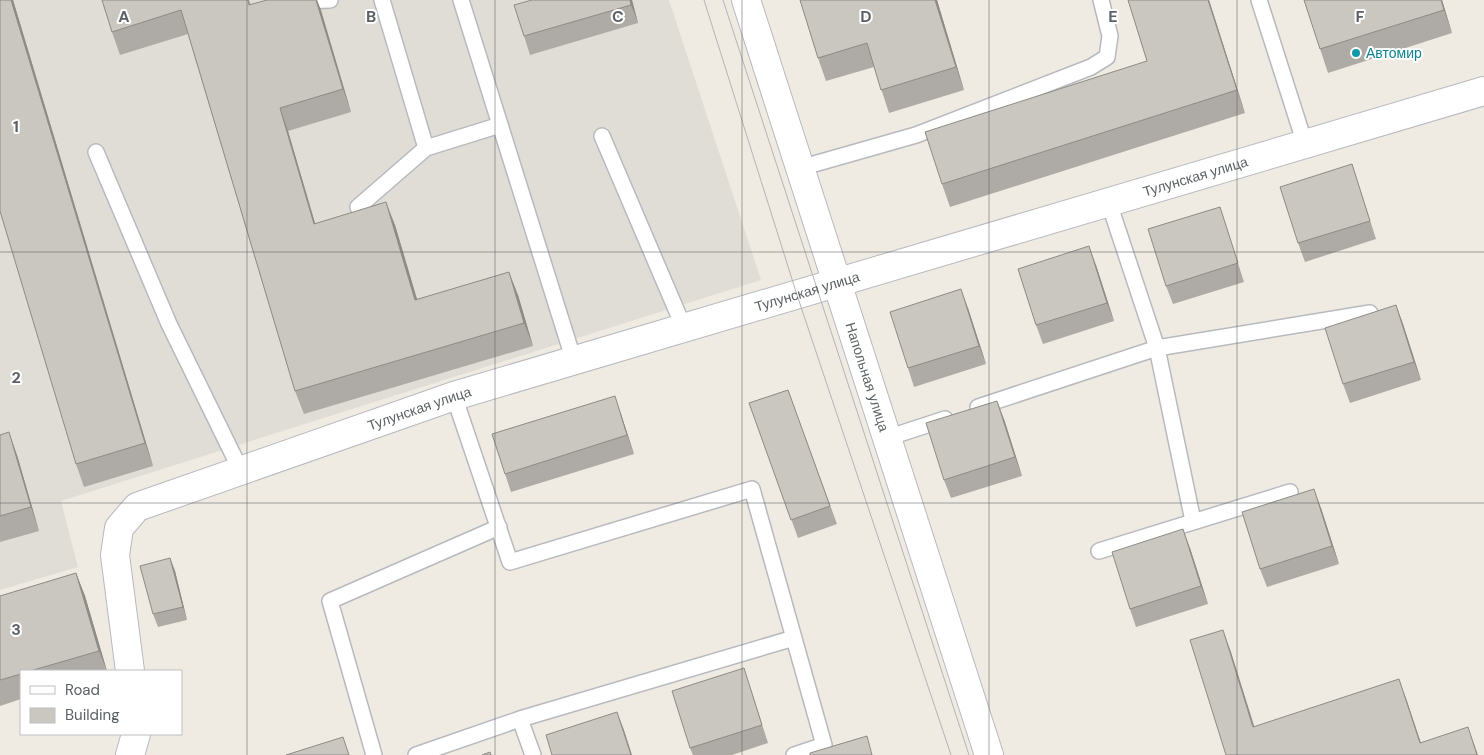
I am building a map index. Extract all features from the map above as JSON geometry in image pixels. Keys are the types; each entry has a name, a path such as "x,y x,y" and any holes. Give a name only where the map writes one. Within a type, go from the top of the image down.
{"street":[{"name":"Напольная улица","path":"746,0 989,755"},
{"name":"Тулунская улица","path":"130,670 115,555 119,528 137,507 454,396 1484,91"},
{"path":"130,755 136,735"}],"lane":[{"path":"296,1 330,0"},
{"path":"382,0 426,148"},
{"path":"461,0 574,361"},
{"path":"800,168 916,135 1091,67 1107,58 1110,36 1101,0"},
{"path":"1259,0 1305,144"},
{"path":"358,207 426,148 500,125"},
{"path":"602,136 684,328"},
{"path":"96,152 169,324 241,470"},
{"path":"1109,203 1157,348 1193,521"},
{"path":"887,438 1157,348 1370,313"},
{"path":"454,396 510,562 752,489 824,745 794,755"},
{"path":"1099,551 1290,492"},
{"path":"374,755 330,601 499,527"},
{"path":"416,755 520,719 794,638"},
{"path":"520,719 533,755"}],"shaded area":[{"path":"0,0 669,0 761,280 61,501 78,567 0,590"}],"building":[{"path":"0,0 11,0 145,443 76,464 0,211"},
{"path":"102,0 248,0 249,5 267,0 316,0 343,89 280,108 314,224 386,202 415,300 509,272 524,323 295,391 181,10 112,32"},
{"path":"532,0 630,0 631,5 524,36 514,5"},
{"path":"800,0 935,0 956,67 881,90 867,43 818,58"},
{"path":"1128,0 1208,0 1237,90 942,184 925,132 1147,61"},
{"path":"1304,0 1441,0 1444,10 1320,49"},
{"path":"1352,164 1370,221 1298,243 1280,187"},
{"path":"1220,207 1238,263 1166,286 1148,229"},
{"path":"1089,246 1107,303 1036,325 1018,269"},
{"path":"961,289 979,346 908,368 890,312"},
{"path":"1396,305 1414,362 1343,384 1325,328"},
{"path":"788,390 830,506 791,520 749,403"},
{"path":"615,396 627,435 505,474 492,434"},
{"path":"997,401 1015,457 944,480 926,423"},
{"path":"9,432 31,507 0,516 0,435"},
{"path":"1314,489 1332,546 1260,569 1242,512"},
{"path":"1183,529 1201,586 1130,609 1112,552"},
{"path":"170,558 183,607 153,614 140,566"},
{"path":"76,573 99,651 33,670 20,670 20,674 0,680 0,596"},
{"path":"1223,630 1253,727 1399,679 1420,743 1468,727 1477,755 1226,755 1190,640"},
{"path":"744,668 762,725 690,748 672,691"},
{"path":"617,712 631,755 552,755 546,735"},
{"path":"867,736 872,755 810,755 810,753"},
{"path":"343,737 349,755 286,755"}],"tram line":[{"path":"704,0 797,295 951,755"},
{"path":"723,0 969,755"}],"place":[{"name":"Автомир","path":"1356,53"}]}
